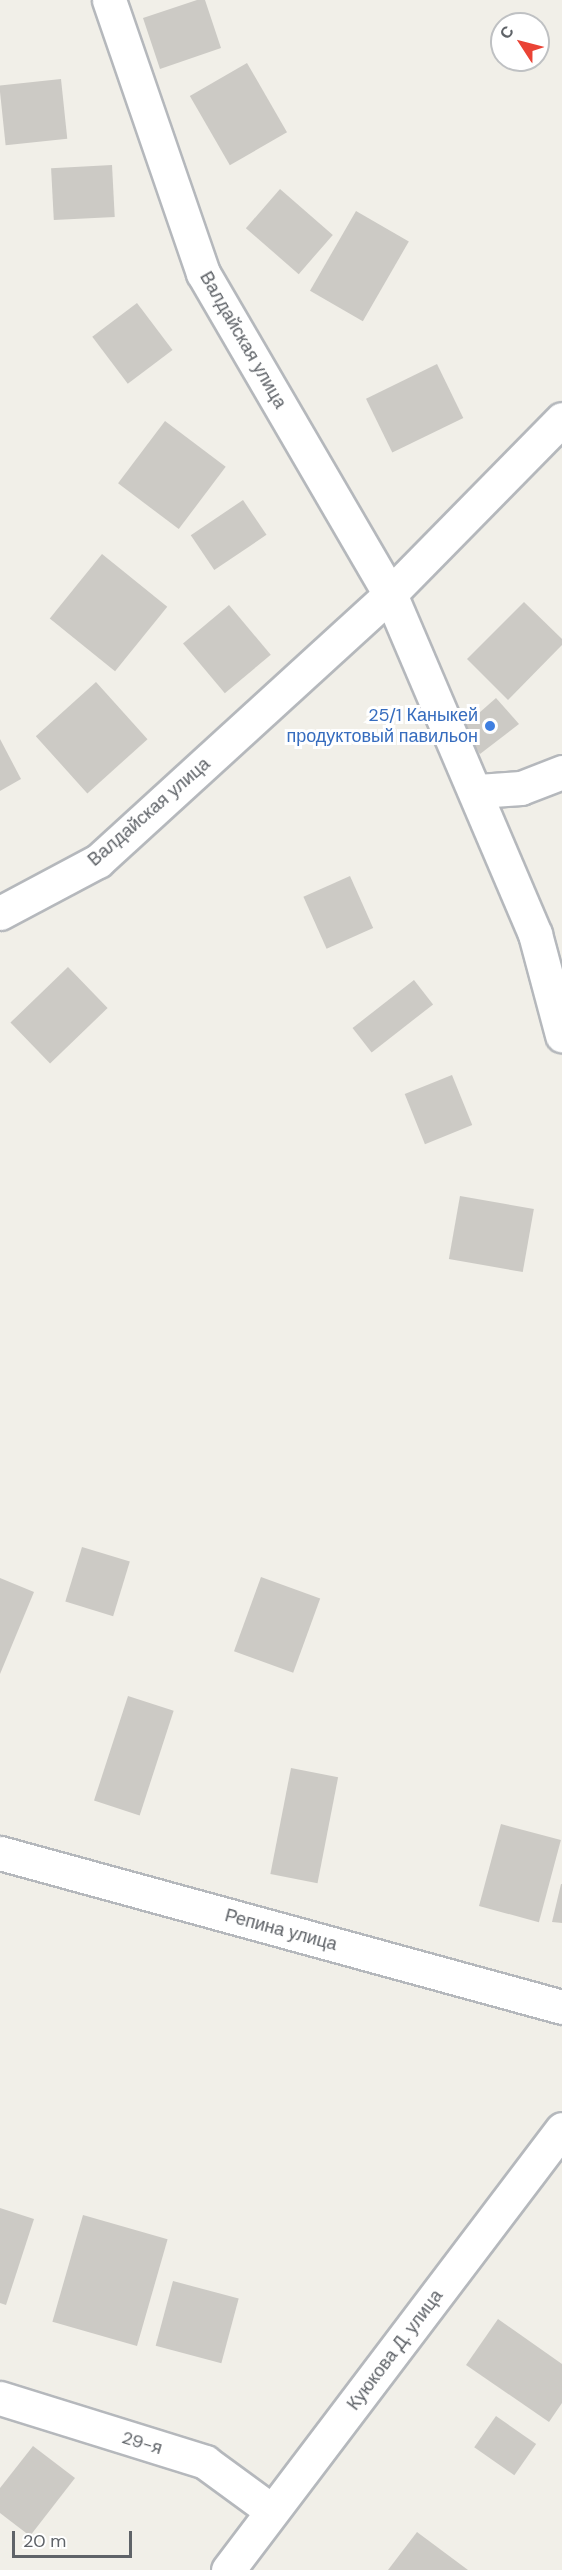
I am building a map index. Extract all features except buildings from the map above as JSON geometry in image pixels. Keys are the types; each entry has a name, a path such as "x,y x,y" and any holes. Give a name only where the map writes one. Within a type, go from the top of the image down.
{"street":[{"name":"Валдайская улица","path":"109,0 203,273 390,594 477,791 535,934 562,1035"},
{"name":"Валдайская улица","path":"0,913 98,861 390,594 562,419"},
{"path":"477,791 521,788 562,772"},
{"name":"Репина улица","path":"0,1853 562,2007"},
{"name":"Куюкова Д. улица","path":"228,2570 562,2129"},
{"name":"29-я","path":"0,2398 205,2462 272,2511"}],"place":[{"name":"25/1 Каныкей продуктовый павильон","path":"490,726"}]}
